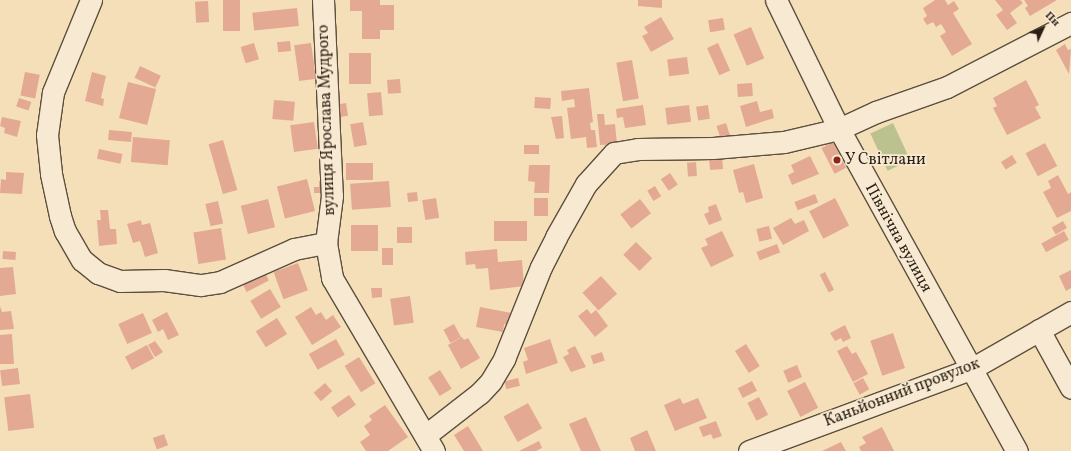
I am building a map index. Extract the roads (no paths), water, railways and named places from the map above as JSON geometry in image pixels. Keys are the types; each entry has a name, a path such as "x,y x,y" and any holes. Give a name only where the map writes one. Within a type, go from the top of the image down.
{"street":[{"path":"91,0 53,92 47,135 51,174 60,216 65,231 82,260 98,273 120,281 164,280 201,285 220,282 294,249 326,243"},
{"name":"вулиця Ярослава Мудрого","path":"323,0 332,196 326,243 332,278 428,446"},
{"name":"Північна вулиця","path":"776,0 839,129 1016,451"},
{"path":"428,446 480,393 498,371 541,267 556,237 586,184 608,157 624,150 713,148 784,142 839,129 876,112 947,87 1071,23"},
{"name":"Каньйонний провулок","path":"749,451 971,370 1071,312"},
{"path":"1039,330 1071,388"}],"place":[{"name":"У Світлани","path":"837,160"}]}
